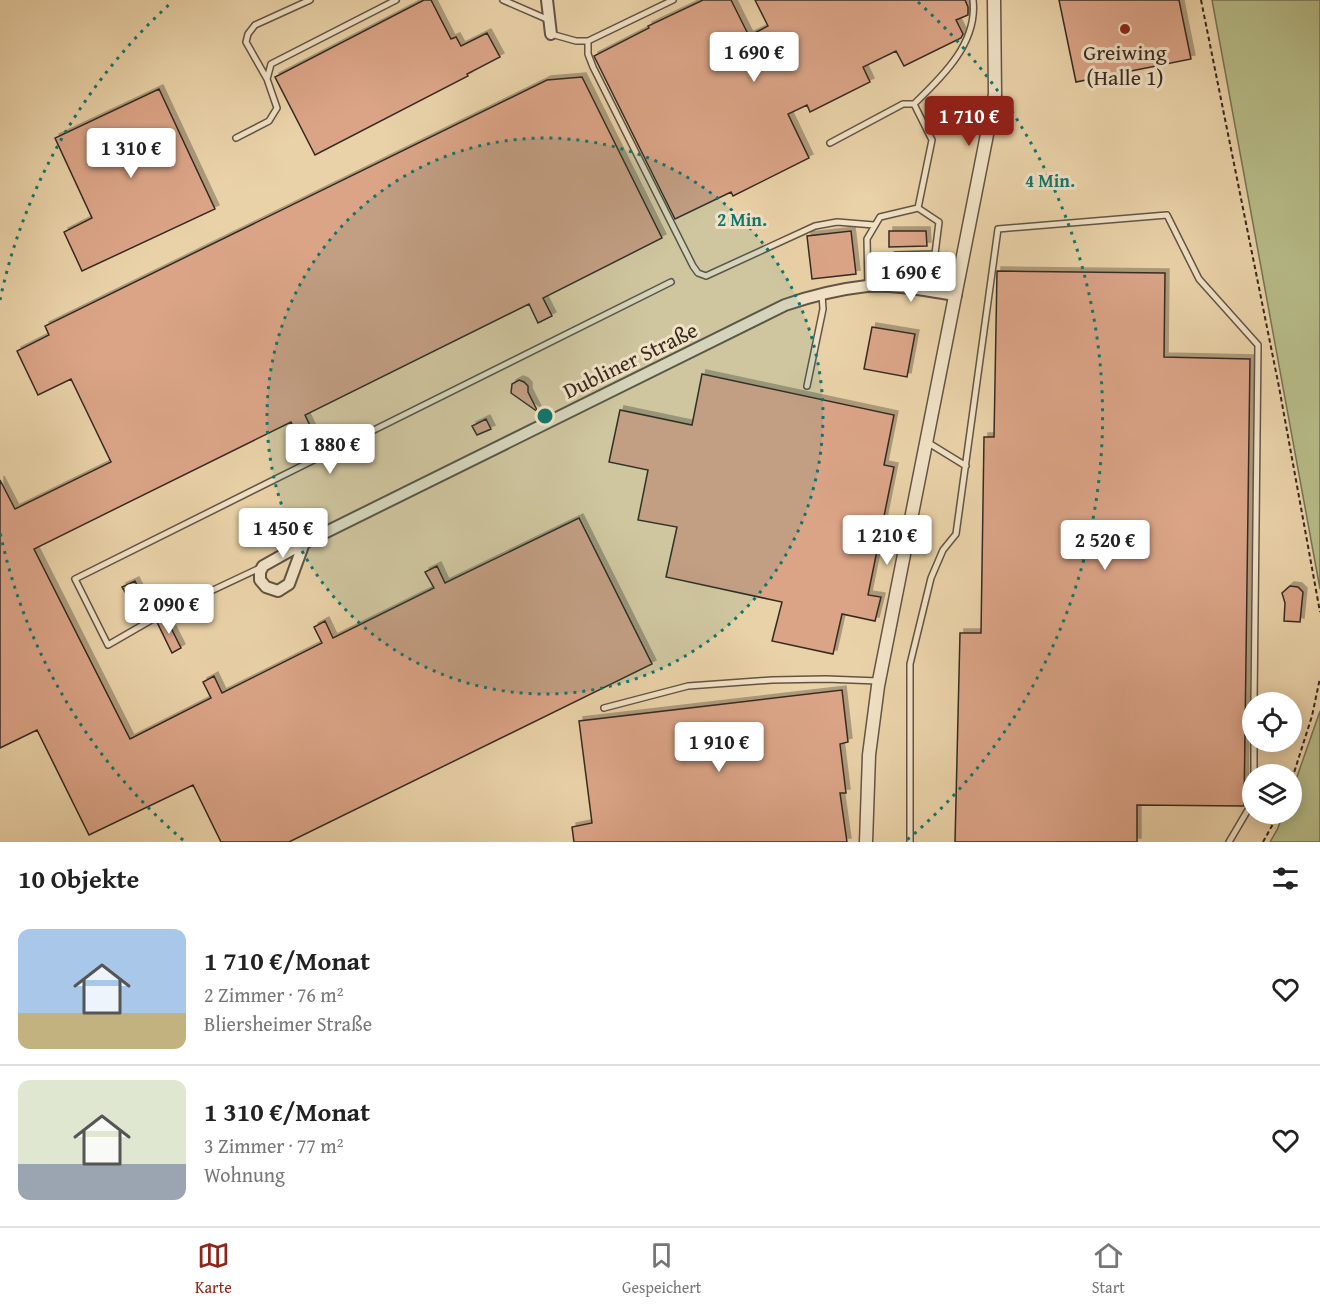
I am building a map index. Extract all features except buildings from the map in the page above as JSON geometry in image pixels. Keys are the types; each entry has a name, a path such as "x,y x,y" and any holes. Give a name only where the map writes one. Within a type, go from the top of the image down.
{"street":[{"path":"547,0 551,34"},
{"path":"866,842 868,755 879,681 994,94 994,0"},
{"name":"Dubliner Straße","path":"263,566 304,543 785,305 868,286 902,287 956,295"},
{"path":"263,566 260,580 271,590 283,589 289,584 304,543"}],"lane":[{"path":"236,138 269,121 277,108 267,79 246,42 248,34 255,25 310,0"},
{"path":"267,79 271,64 396,0"},
{"path":"503,0 549,20"},
{"path":"551,34 576,41 588,41 674,0"},
{"path":"830,143 903,104 914,104 934,85 963,48 972,26 973,0"},
{"path":"588,41 588,54 593,67 698,273 706,276 815,226 837,222 874,225"},
{"path":"914,104 932,140 918,208"},
{"path":"868,286 867,239 880,217 918,208 939,222 935,254 896,255"},
{"path":"910,842 910,664 931,578 943,550 956,534 998,229 1167,215 1199,279 1258,345 1254,692"},
{"path":"263,566 160,615 108,645 75,579 671,282"},
{"path":"807,386 824,309 822,295"},
{"path":"927,442 966,466"},
{"path":"604,708 688,686 826,678 879,681"},
{"path":"1229,842 1242,820"}],"path":[{"path":"1201,0 1279,387 1320,612"},
{"path":"1297,764 1312,716 1320,678"},
{"path":"1263,842 1273,824"}],"green space":[{"path":"1212,0 1320,0 1320,589"},
{"path":"1320,711 1320,842 1270,842 1279,824 1302,824 1301,764"}],"place":[{"name":"Greiwing (Halle 1)","path":"1125,29"}]}
